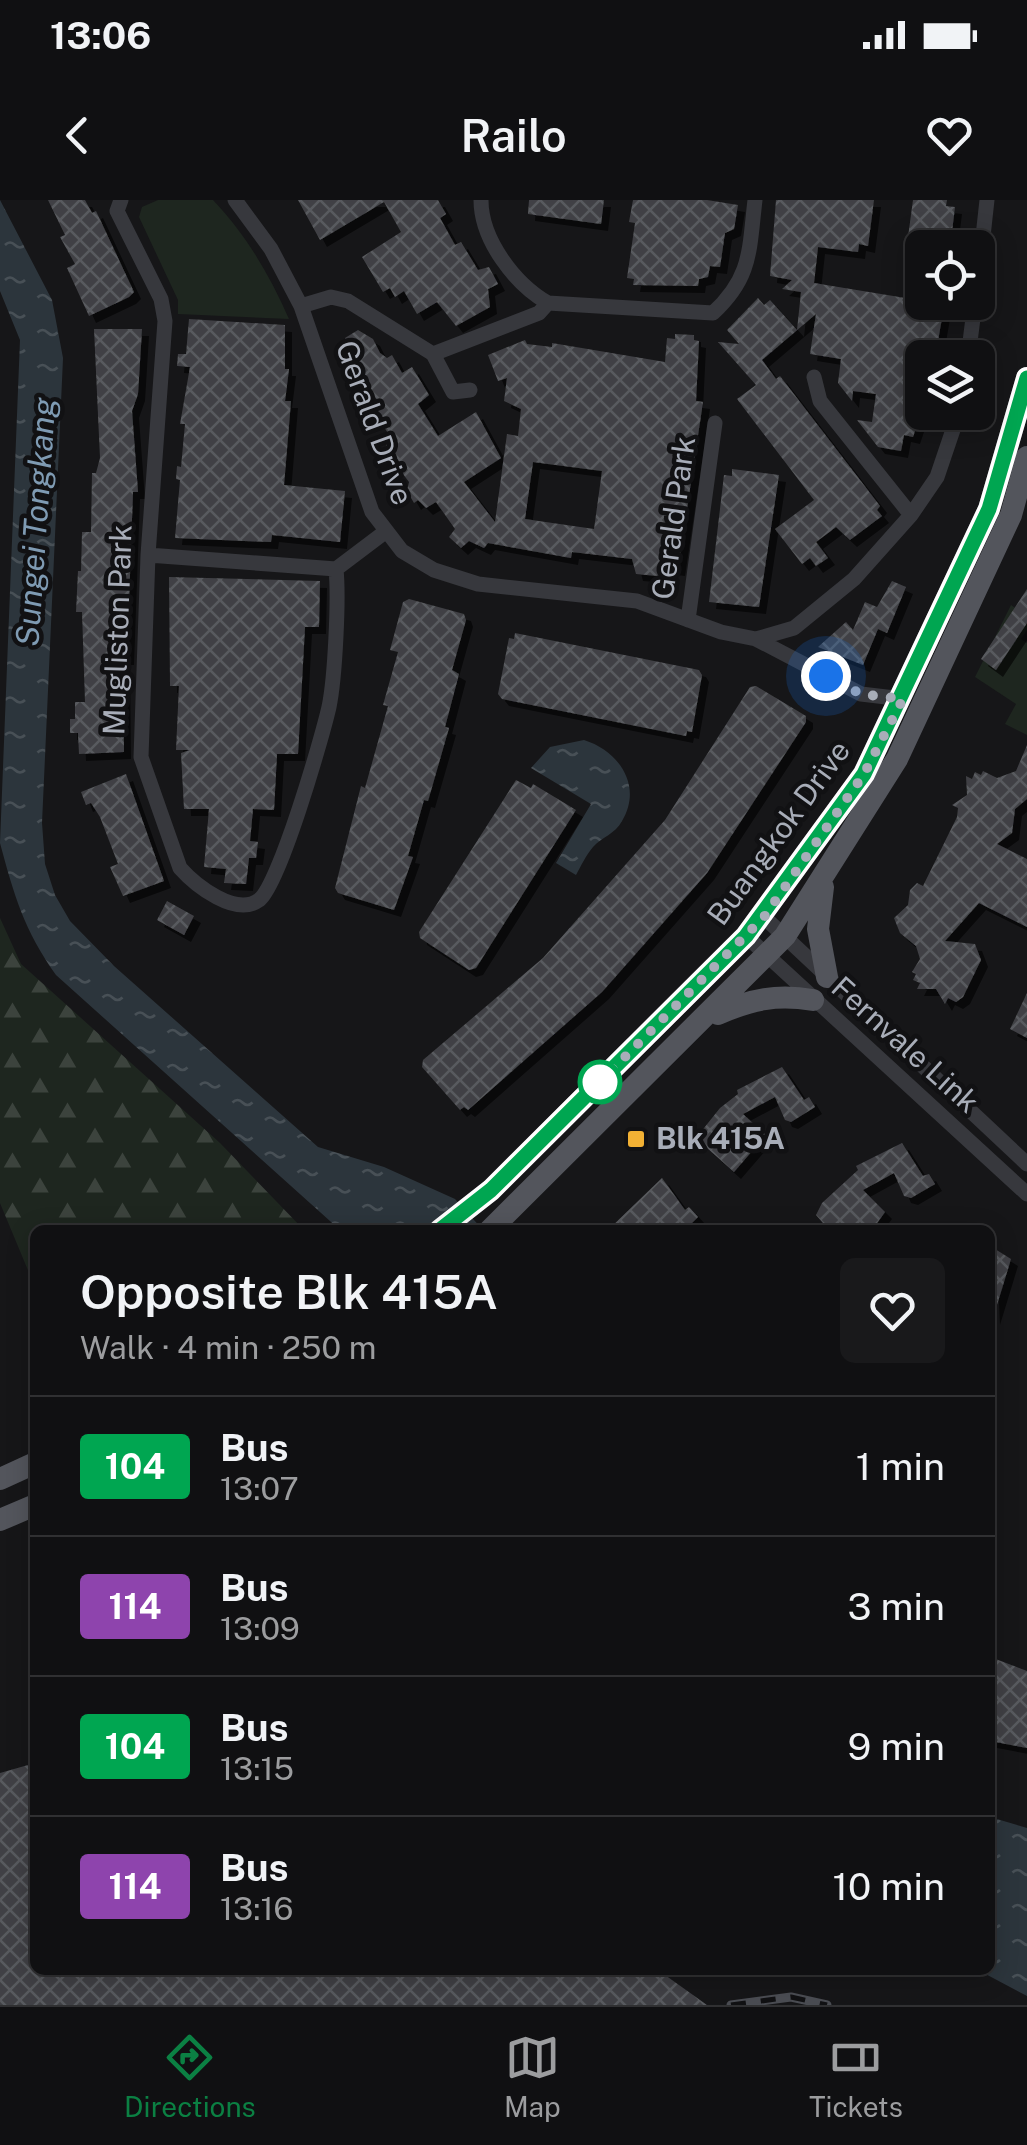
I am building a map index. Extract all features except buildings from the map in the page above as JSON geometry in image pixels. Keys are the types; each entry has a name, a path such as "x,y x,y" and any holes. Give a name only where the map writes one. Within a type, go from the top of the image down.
{"main road":[{"name":"Buangkok Drive","path":"446,1225 491,1190 764,917 864,774 903,699 989,509 1027,378"},
{"name":"Buangkok Drive","path":"496,1225 768,958 785,936 897,760 1011,516 1027,458"},
{"path":"824,878 818,916 820,956 827,976"},
{"path":"706,1019 750,1000 782,995 813,1000"},
{"path":"0,1479 30,1464"},
{"path":"0,1520 30,1507"}],"street":[{"name":"Mugliston Park","path":"121,200 117,211 160,299 165,321 148,554 141,757 180,868 191,880 246,906 267,893 296,818 330,705 336,569"},
{"name":"Gerald Drive","path":"235,200 270,249 301,306 372,512 385,532 414,559 466,580 636,601 756,639 861,694 903,699"},
{"path":"480,200 481,219 490,237 526,291 548,303 712,313 732,295 747,272 755,200"},
{"path":"984,230 988,200"},
{"path":"301,306 331,297 348,301 433,354 454,392 470,390"},
{"path":"433,354 538,313 548,303"},
{"path":"814,377 820,401 911,515"},
{"name":"Gerald Park","path":"688,620 715,423"},
{"path":"756,639 794,628 854,579 911,515 937,477 953,430"},
{"path":"148,554 336,569 385,532"},
{"name":"Fernvale Link","path":"764,917 1027,1164"},
{"name":"Fernvale Link","path":"746,936 1027,1194"}],"green space":[{"path":"158,200 213,200 256,256 289,319 178,314 178,300 139,217 142,207"},
{"path":"1011,605 1027,616 1027,630 1021,639 1027,643 1027,735 1005,724 1016,704 975,677"},
{"path":"0,918 21,964 220,1143 299,1225 30,1225 30,1275 0,1203"}],"water":[{"name":"Sungei Tongkang","path":"0,200 52,300 63,358 42,823 45,864 55,895 70,921 114,966 318,1147 384,1167 455,1199 478,1225 334,1225 56,975 28,927 0,843 20,340 0,291"},
{"path":"584,740 617,761 630,795 619,825 593,847 576,875 556,863 591,804 531,768 550,747"},
{"path":"995,1818 1027,1828 1027,1996 987,1975 995,1975"}],"railway":[{"path":"731,2005 791,1997 827,2005"}],"bus line":[{"name":"104","path":"446,1225 491,1190 764,917 864,774 903,699 989,509 1027,378"}],"place":[{"name":"Blk 415A","path":"636,1139"}],"route":[{"path":"600,1082 764,917 864,774 903,699 884,700 861,694 826,676"}]}
